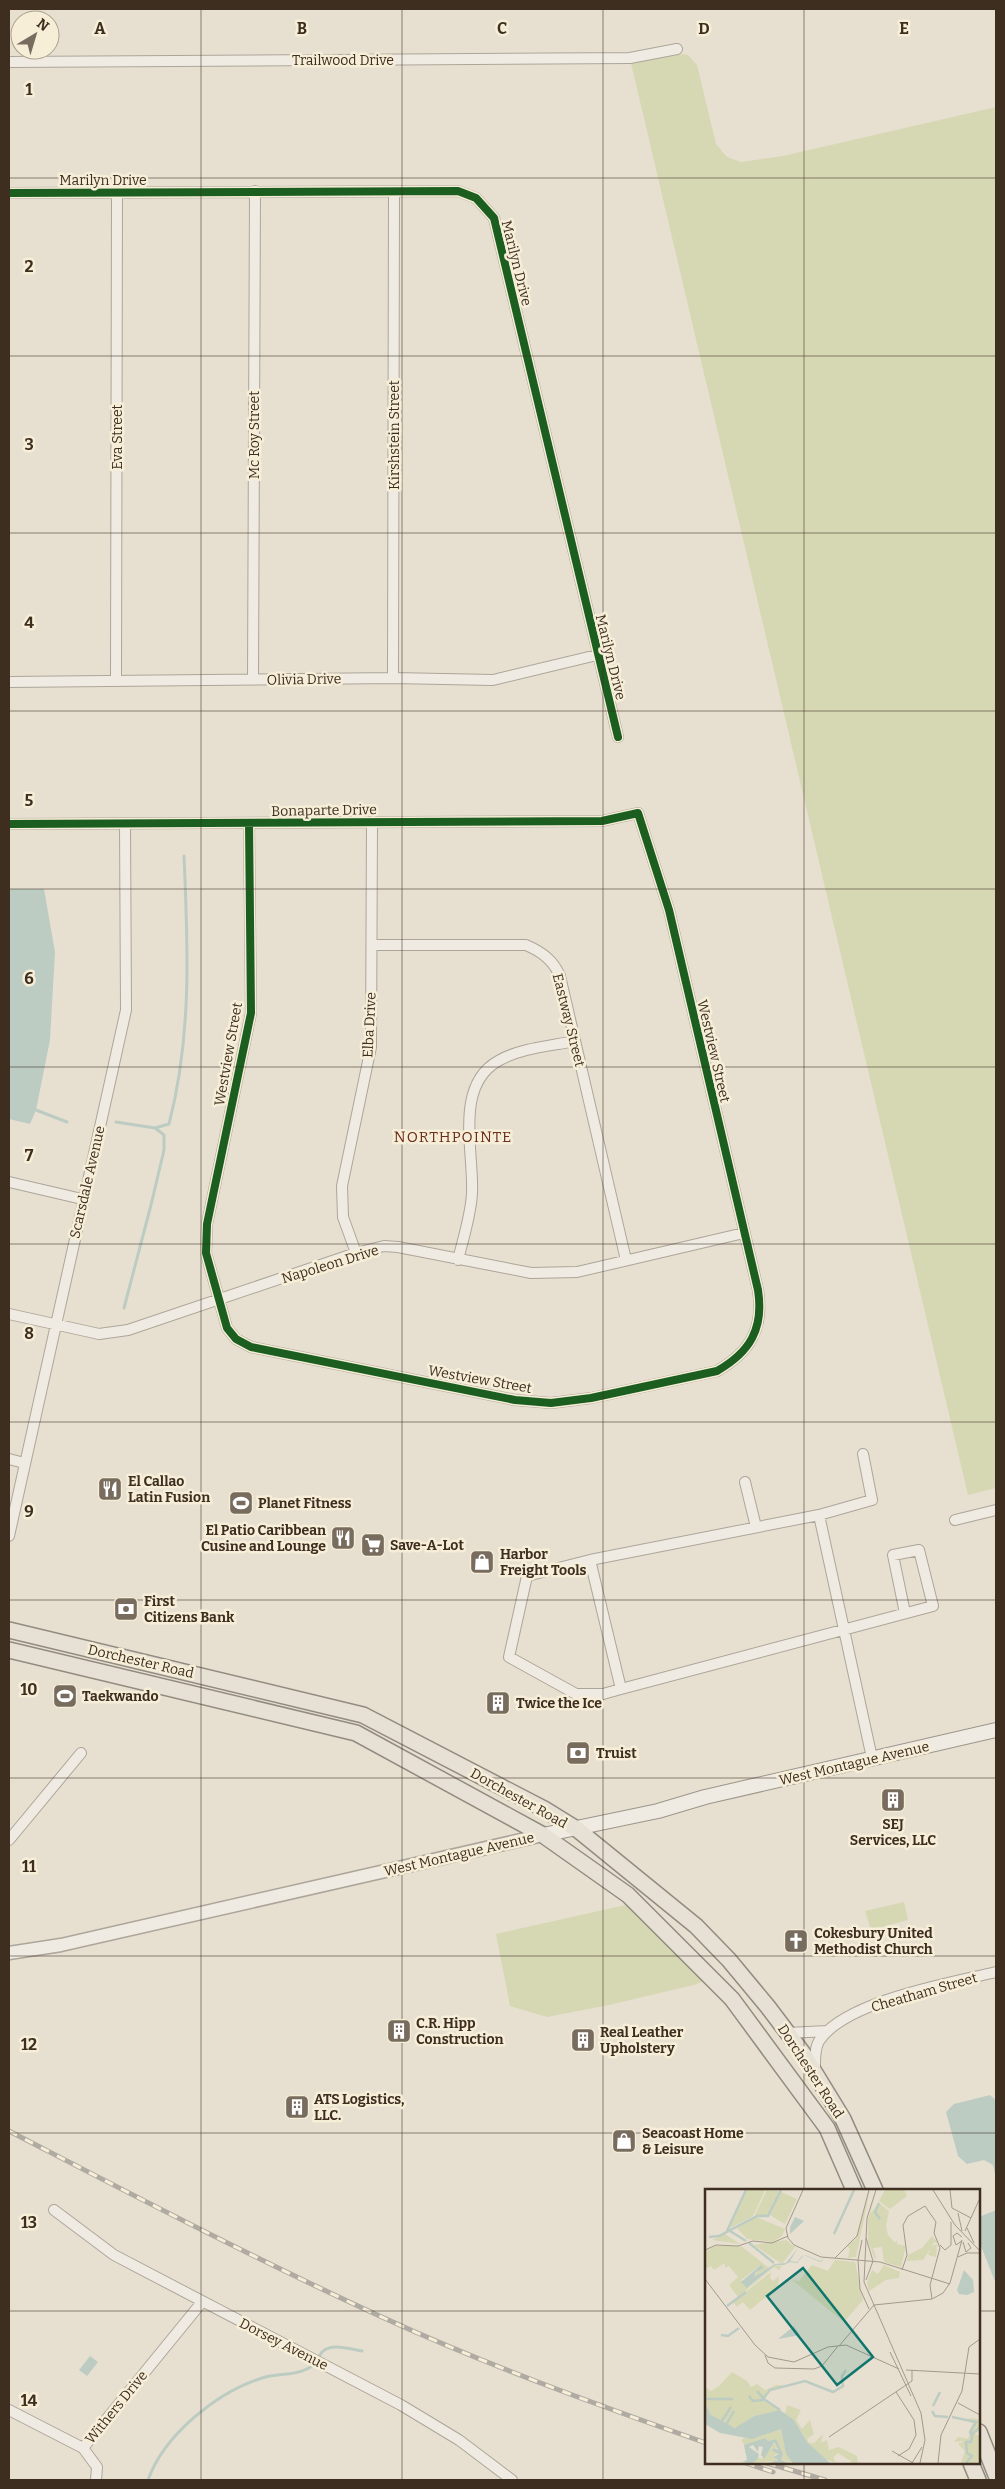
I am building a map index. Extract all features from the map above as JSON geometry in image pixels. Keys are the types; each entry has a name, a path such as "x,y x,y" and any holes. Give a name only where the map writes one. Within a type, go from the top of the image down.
{"main road":[{"name":"Dorchester Road","path":"9,1630 363,1715 544,1809 578,1830 713,1943 768,2007 815,2073 843,2119 875,2189"},
{"name":"Dorchester Road","path":"9,1650 356,1733 543,1836 628,1894 732,1999 827,2128 854,2189"},
{"name":"West Montague Avenue","path":"543,1836 578,1830 872,1758 996,1730"},
{"path":"980,2435 996,2475"},
{"path":"971,2464 978,2480"}],"street":[{"name":"Trailwood Drive","path":"9,62 630,58 676,49"},
{"name":"Mc Roy Street","path":"253,680 255,191"},
{"name":"Kirshstein Street","path":"394,192 394,678"},
{"name":"Marilyn Drive","path":"9,193 458,192 476,198 494,218 618,738"},
{"name":"Eva Street","path":"116,681 117,193"},
{"name":"Olivia Drive","path":"9,682 394,678 493,680 597,655"},
{"name":"Bonaparte Drive","path":"9,824 602,821 638,813"},
{"name":"Westview Street","path":"249,823 251,1012 207,1224 206,1254 227,1328 236,1339 251,1347 515,1400 551,1403 591,1398 717,1371 734,1361 748,1346 757,1328 761,1308 669,910 638,813"},
{"name":"Elba Drive","path":"356,1253 343,1216 342,1186 371,1047 372,822"},
{"name":"Scarsdale Avenue","path":"9,1536 54,1324 126,1010 125,824"},
{"name":"Eastway Street","path":"372,945 526,945 539,951 553,962 560,976 626,1260"},
{"path":"458,1260 472,1195 470,1107 474,1088 483,1072 498,1061 519,1053 575,1041"},
{"path":"9,1182 82,1199"},
{"name":"Napoleon Drive","path":"9,1314 99,1334 128,1330 356,1253 384,1246 398,1247 531,1273 552,1274 577,1272 744,1233"},
{"path":"863,1454 872,1500 819,1515 590,1560 527,1576 509,1657 576,1694 603,1694 844,1631 905,1614 933,1606 919,1550 893,1556 905,1614"},
{"path":"9,1459 24,1463"},
{"path":"745,1482 756,1527"},
{"path":"956,1520 996,1510"},
{"path":"819,1515 872,1758"},
{"path":"590,1560 621,1689"},
{"path":"9,1840 81,1753"},
{"name":"West Montague Avenue","path":"9,1953 61,1945 543,1836"},
{"name":"Cheatham Street","path":"788,2033 827,2031 851,2016 887,2000 996,1972"},
{"path":"815,2073 818,2043 827,2031"},
{"name":"Dorsey Avenue","path":"54,2210 114,2255 401,2404 459,2440 512,2480"},
{"name":"Withers Drive","path":"9,2410 83,2448 202,2302"},
{"path":"83,2448 97,2467 96,2480"}],"green space":[{"path":"683,54 688,55 697,65 716,144 727,157 741,162 783,156 996,107 996,1488 968,1495 631,63"},
{"path":"904,1902 908,1920 871,1930 865,1911"},
{"path":"630,1904 708,1979 694,1985 547,2017 510,2006 496,1934"}],"shaded area":[{"path":"9,889 44,889 55,952 50,1040 36,1110 30,1124 9,1119"},
{"path":"990,2095 996,2100 996,2179 993,2165 984,2160 967,2164 958,2156 946,2112 954,2104"},
{"path":"996,2210 996,2284 980,2244 980,2217"},
{"path":"90,2356 98,2362 87,2376 79,2370"}],"waterway":[{"path":"155,1128 169,1124 182,1058 187,991 187,923 184,856"},
{"path":"36,1110 67,1122"},
{"path":"116,1122 155,1128 164,1135 164,1150 124,1308"},
{"path":"148,2480 166,2447 179,2432 194,2417 227,2394 262,2378 296,2373 307,2369 328,2348 339,2347 362,2351"}],"railway":[{"path":"9,2131 242,2250 424,2336 504,2369 705,2443"},
{"path":"749,2464 773,2472"},
{"path":"770,2464 825,2480"}],"cycle path":[{"path":"9,193 458,191 476,198 494,218 618,737"},
{"path":"9,824 602,821 638,813 669,910 758,1290 759,1316 756,1328 752,1338 738,1356 717,1371 591,1398 551,1403 515,1400 251,1347 236,1339 227,1328 206,1253 207,1224 251,1013 249,823"}],"place":[{"name":"El Callao Latin Fusion","path":"110,1489"},
{"name":"Planet Fitness","path":"241,1503"},
{"name":"El Patio Caribbean Cusine and Lounge","path":"343,1538"},
{"name":"Save-A-Lot","path":"373,1545"},
{"name":"Harbor Freight Tools","path":"482,1562"},
{"name":"First Citizens Bank","path":"126,1609"},
{"name":"Taekwando","path":"65,1696"},
{"name":"Twice the Ice","path":"498,1703"},
{"name":"Truist","path":"578,1753"},
{"name":"SEJ Services, LLC","path":"893,1800"},
{"name":"Cokesbury United Methodist Church","path":"796,1941"},
{"name":"C.R. Hipp Construction","path":"399,2031"},
{"name":"Real Leather Upholstery","path":"583,2040"},
{"name":"ATS Logistics, LLC.","path":"297,2107"},
{"name":"Seacoast Home & Leisure","path":"624,2141"}],"district":[{"name":"NORTHPOINTE","path":"453,1137"}]}
